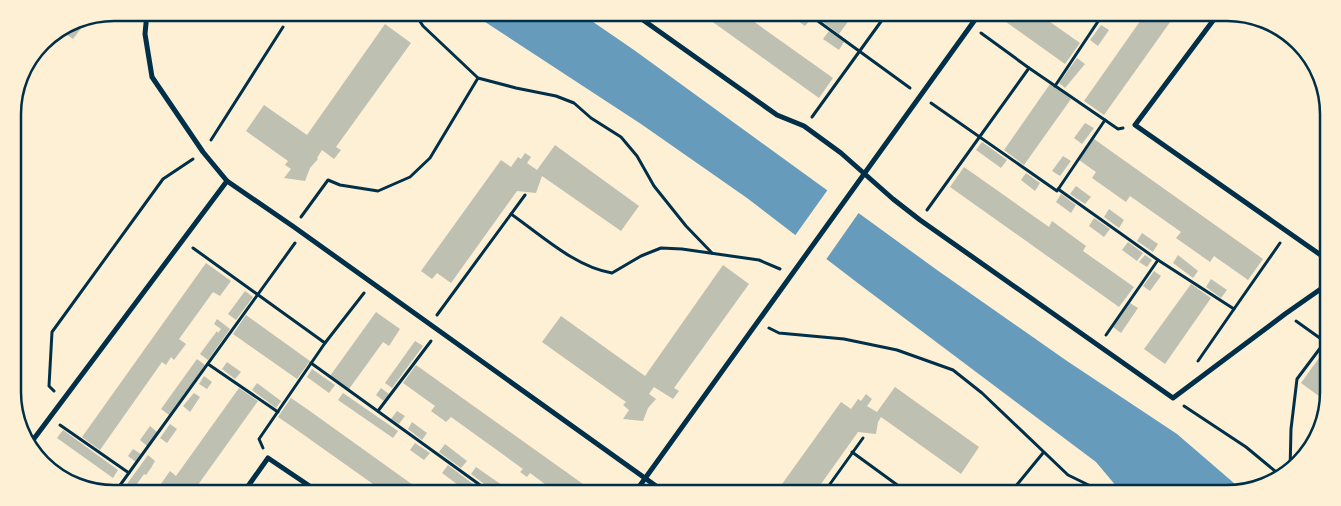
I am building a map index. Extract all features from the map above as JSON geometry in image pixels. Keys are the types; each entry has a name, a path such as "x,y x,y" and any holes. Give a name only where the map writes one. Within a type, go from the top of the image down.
{"street":[{"path":"146,21 145,34 152,77 203,152 226,180 294,226 655,485"},
{"path":"645,21 778,115 804,126 841,153 920,220 1173,398 1320,290"},
{"path":"641,485 974,21"},
{"path":"1213,21 1135,125 1320,254"},
{"path":"34,439 226,180"},
{"path":"249,485 268,458 308,485"}],"path":[{"path":"419,21 478,78 556,96 574,103 591,118 621,137 637,156 654,186 686,226 712,253"},
{"path":"818,21 920,96 1234,310"},
{"path":"804,126 882,21"},
{"path":"1055,86 1098,21"},
{"path":"970,25 1118,129 1135,125"},
{"path":"63,398 49,386 52,332 162,179 203,152 283,27"},
{"path":"920,220 1029,68"},
{"path":"294,226 328,180 340,185 378,191 410,177 430,158 478,78"},
{"path":"1058,189 1105,120"},
{"path":"430,325 526,195"},
{"path":"511,214 576,260 599,271 612,273 641,256 661,248 682,249 760,260 792,274"},
{"path":"1195,366 1288,232"},
{"path":"120,485 302,233"},
{"path":"183,240 325,343"},
{"path":"1099,345 1158,260"},
{"path":"268,458 259,439 325,343 372,282"},
{"path":"1285,314 1320,339"},
{"path":"756,323 779,333 844,339 897,350 953,370 982,393 1068,475 1089,485"},
{"path":"378,412 439,331"},
{"path":"1290,460 1291,430 1297,380 1320,348"},
{"path":"311,363 480,485"},
{"path":"208,364 278,412"},
{"path":"1173,398 1246,447 1275,471"},
{"path":"49,418 129,473"},
{"path":"829,485 863,438"},
{"path":"852,452 897,485"},
{"path":"1017,485 1043,453"}],"water":[{"path":"484,21 592,21 937,270 1067,361 1177,434 1236,485 1115,485 1096,462 747,198 641,124"}],"pier":[{"path":"829,188 860,211 825,261 794,237"}],"building":[{"path":"711,21 753,21 833,78 819,98"},
{"path":"798,21 809,21 805,26"},
{"path":"822,21 848,21 839,34"},
{"path":"1005,21 1049,21 1080,43 1065,64"},
{"path":"1140,21 1171,21 1104,115 1084,101"},
{"path":"385,24 411,43 336,147 341,150 334,159 322,150 318,159 310,168 305,181 284,178 291,169 285,165 288,161 246,131 264,105 307,135"},
{"path":"1101,25 1109,30 1098,46 1090,40"},
{"path":"83,26 73,39 67,35"},
{"path":"829,31 844,42 839,50 823,39"},
{"path":"1077,58 1085,64 1065,88 1059,83"},
{"path":"1050,84 1071,99 1024,165 1004,150"},
{"path":"1085,123 1094,128 1082,144 1074,138"},
{"path":"1094,139 1263,259 1248,280 1214,256 1210,262 1176,238 1181,232 1130,196 1126,202 1092,178 1096,172 1079,160"},
{"path":"982,142 1007,160 1001,168 976,150"},
{"path":"555,145 639,206 621,231 542,176 536,193 517,191 451,283 437,273 432,279 421,271 501,160 511,167 518,157 521,159 525,153 531,157 527,163 537,170"},
{"path":"1063,156 1071,161 1060,176 1052,171"},
{"path":"964,167 1049,227 1052,221 1086,246 1083,251 1134,287 1119,307 950,187"},
{"path":"1026,173 1040,183 1035,191 1021,180"},
{"path":"1076,186 1091,197 1085,204 1070,194"},
{"path":"1061,194 1076,205 1071,213 1056,202"},
{"path":"1109,209 1124,220 1119,228 1104,217"},
{"path":"1094,218 1110,229 1104,237 1089,226"},
{"path":"1142,233 1158,244 1153,252 1137,241"},
{"path":"1128,242 1143,253 1137,261 1122,250"},
{"path":"1145,255 1152,260 1147,267 1139,262"},
{"path":"1178,255 1198,271 1193,278 1173,263"},
{"path":"206,263 231,281 220,296 213,292 179,339 186,344 174,360 171,357 166,365 162,362 100,450 82,437"},
{"path":"723,265 749,284 674,388 679,391 673,399 654,387 649,394 656,399 648,408 643,421 623,419 629,410 623,405 626,402 542,342 561,316 645,376"},
{"path":"1154,271 1161,276 1150,291 1143,286"},
{"path":"1211,279 1227,290 1221,298 1206,287"},
{"path":"1191,284 1211,298 1165,364 1144,349"},
{"path":"245,291 253,297 236,320 228,314"},
{"path":"1130,303 1138,308 1121,333 1113,327"},
{"path":"376,312 400,329 389,346 383,342 349,389 330,376"},
{"path":"246,315 310,361 297,379 233,334"},
{"path":"217,319 230,329 208,360 200,354 217,331 218,333 221,329 214,324"},
{"path":"415,341 423,346 392,388 385,383"},
{"path":"1320,357 1320,397 1301,383"},
{"path":"197,359 205,365 169,415 161,409"},
{"path":"227,362 241,372 235,379 222,369"},
{"path":"416,365 584,485 546,485 530,473 527,477 520,472 523,469 451,417 446,422 431,411 435,406 403,383"},
{"path":"312,369 335,385 329,393 307,377"},
{"path":"204,376 212,382 207,389 199,384"},
{"path":"257,383 281,401 276,408 252,390"},
{"path":"895,387 979,447 961,474 881,417 876,434 858,432 820,485 781,485 841,402 851,409 858,399 861,401 866,394 872,399 867,406 877,412"},
{"path":"239,388 258,401 198,485 160,485 170,471 176,476"},
{"path":"381,388 389,394 384,401 376,395"},
{"path":"194,393 200,397 190,412 183,406"},
{"path":"343,393 398,431 393,438 338,400"},
{"path":"291,398 413,485 374,485 278,417"},
{"path":"397,411 405,416 399,424 391,419"},
{"path":"412,422 427,433 422,440 408,429"},
{"path":"170,424 177,429 167,443 160,438"},
{"path":"150,426 157,432 147,446 140,440"},
{"path":"63,430 118,470 113,478 57,438"},
{"path":"415,443 430,453 424,460 410,450"},
{"path":"445,444 467,461 461,468 439,452"},
{"path":"133,449 141,454 136,462 128,456"},
{"path":"148,455 155,461 146,475 144,474 136,485 126,485"},
{"path":"448,465 474,485 458,485 442,473"},
{"path":"476,467 502,485 485,485 471,474"}]}
